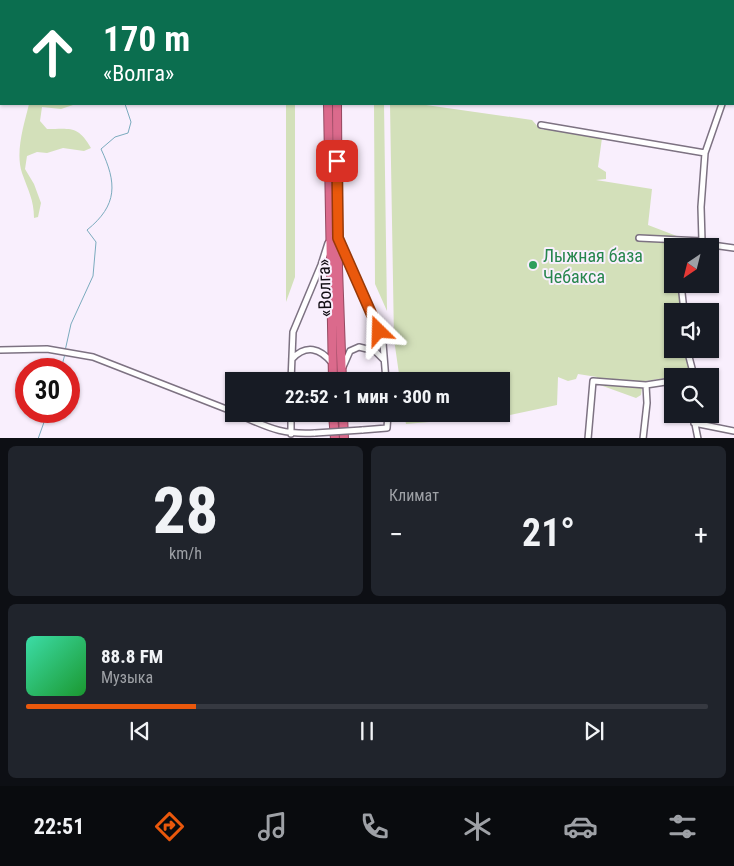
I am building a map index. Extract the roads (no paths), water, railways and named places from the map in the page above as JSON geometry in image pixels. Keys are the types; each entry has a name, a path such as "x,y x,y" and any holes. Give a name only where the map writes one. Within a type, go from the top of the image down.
{"highway":[{"name":"«Волга»","path":"328,105 342,370"},
{"name":"«Волга»","path":"332,372 337,105"},
{"path":"334,422 335,438"},
{"path":"343,422 344,438"}],"street":[{"path":"701,238 705,153 722,105"},
{"path":"541,125 705,153"},
{"path":"291,372 293,332 334,237"},
{"path":"334,237 375,318 383,343 386,372"},
{"path":"639,238 664,240"},
{"path":"719,246 734,248"},
{"path":"342,370 346,356 359,347 366,347 375,351 385,360"},
{"path":"292,359 299,352 311,348 322,352 332,363"},
{"path":"0,350 46,349 93,357 225,409"},
{"path":"588,438 593,381 646,386 664,383"},
{"path":"643,438 647,403 646,386"},
{"path":"259,422 290,434 388,428 388,422"},
{"path":"290,434 291,422"},
{"path":"698,438 694,423 734,431"}],"waterway":[{"path":"65,351 71,324 93,276 96,242 87,230 105,212 112,193 110,172 101,149 115,137 128,133 131,122 125,105"},
{"path":"64,358 65,354"},
{"path":"38,438 44,423"}],"place":[{"name":"Лыжная база Чебакса","path":"533,265"}]}
